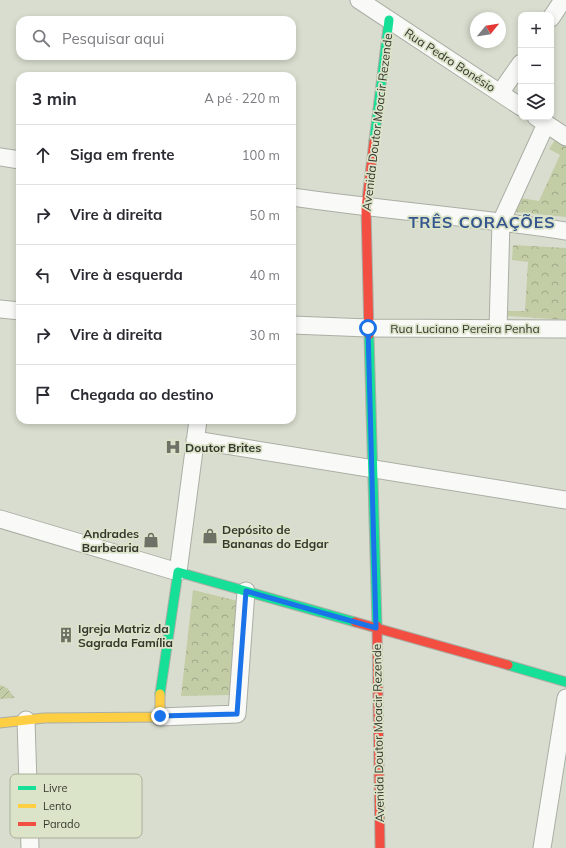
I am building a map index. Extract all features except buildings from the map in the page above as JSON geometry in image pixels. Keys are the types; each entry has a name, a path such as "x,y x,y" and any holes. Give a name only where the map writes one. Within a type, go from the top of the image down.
{"street":[{"name":"Rua Pedro Bonésio","path":"359,0 518,105"},
{"path":"554,14 563,0"},
{"name":"Avenida Doutor Moacir Rezende","path":"380,848 366,208 389,20"},
{"path":"500,93 518,67"},
{"path":"498,329 501,222 541,120 566,137"},
{"path":"0,157 16,159"},
{"path":"296,198 366,208 501,222 566,231"},
{"path":"0,310 16,311"},
{"name":"Rua Luciano Pereira Penha","path":"296,325 368,328 566,329"},
{"path":"160,716 160,694 197,424"},
{"path":"195,440 566,500"},
{"path":"0,519 178,572 566,682"},
{"path":"0,723 26,720 237,714 246,591"},
{"path":"542,848 566,698"},
{"path":"26,720 28,774"},
{"path":"30,838 30,848"}],"green space":[{"path":"556,139 566,146 566,217 516,212 521,198 539,201 560,155 549,149"},
{"path":"513,245 566,248 566,320 507,316 507,311 525,311 528,262 512,260"},
{"path":"193,590 238,601 230,695 181,696"},
{"path":"0,685 7,688 15,698 0,699"}],"traffic: fast":[{"path":"374,141 389,20"},
{"path":"369,335 377,626"},
{"path":"160,694 178,572 355,622"},
{"path":"508,665 566,682"}],"traffic: slow":[{"path":"0,723 44,718 160,717 160,694"}],"traffic: jam":[{"path":"369,335 366,208 374,141"},
{"path":"355,622 508,665"},
{"path":"377,626 380,848"}],"place":[{"name":"Doutor Brites","path":"173,447"},
{"name":"Depósito de Bananas do Edgar","path":"210,536"},
{"name":"Andrades Barbearia","path":"151,540"},
{"name":"Igreja Matriz da Sagrada Família","path":"66,635"}],"district":[{"name":"TRÊS CORAÇÕES","path":"482,222"}],"route":[{"path":"160,716 237,714 246,591 376,628 368,328"}]}
